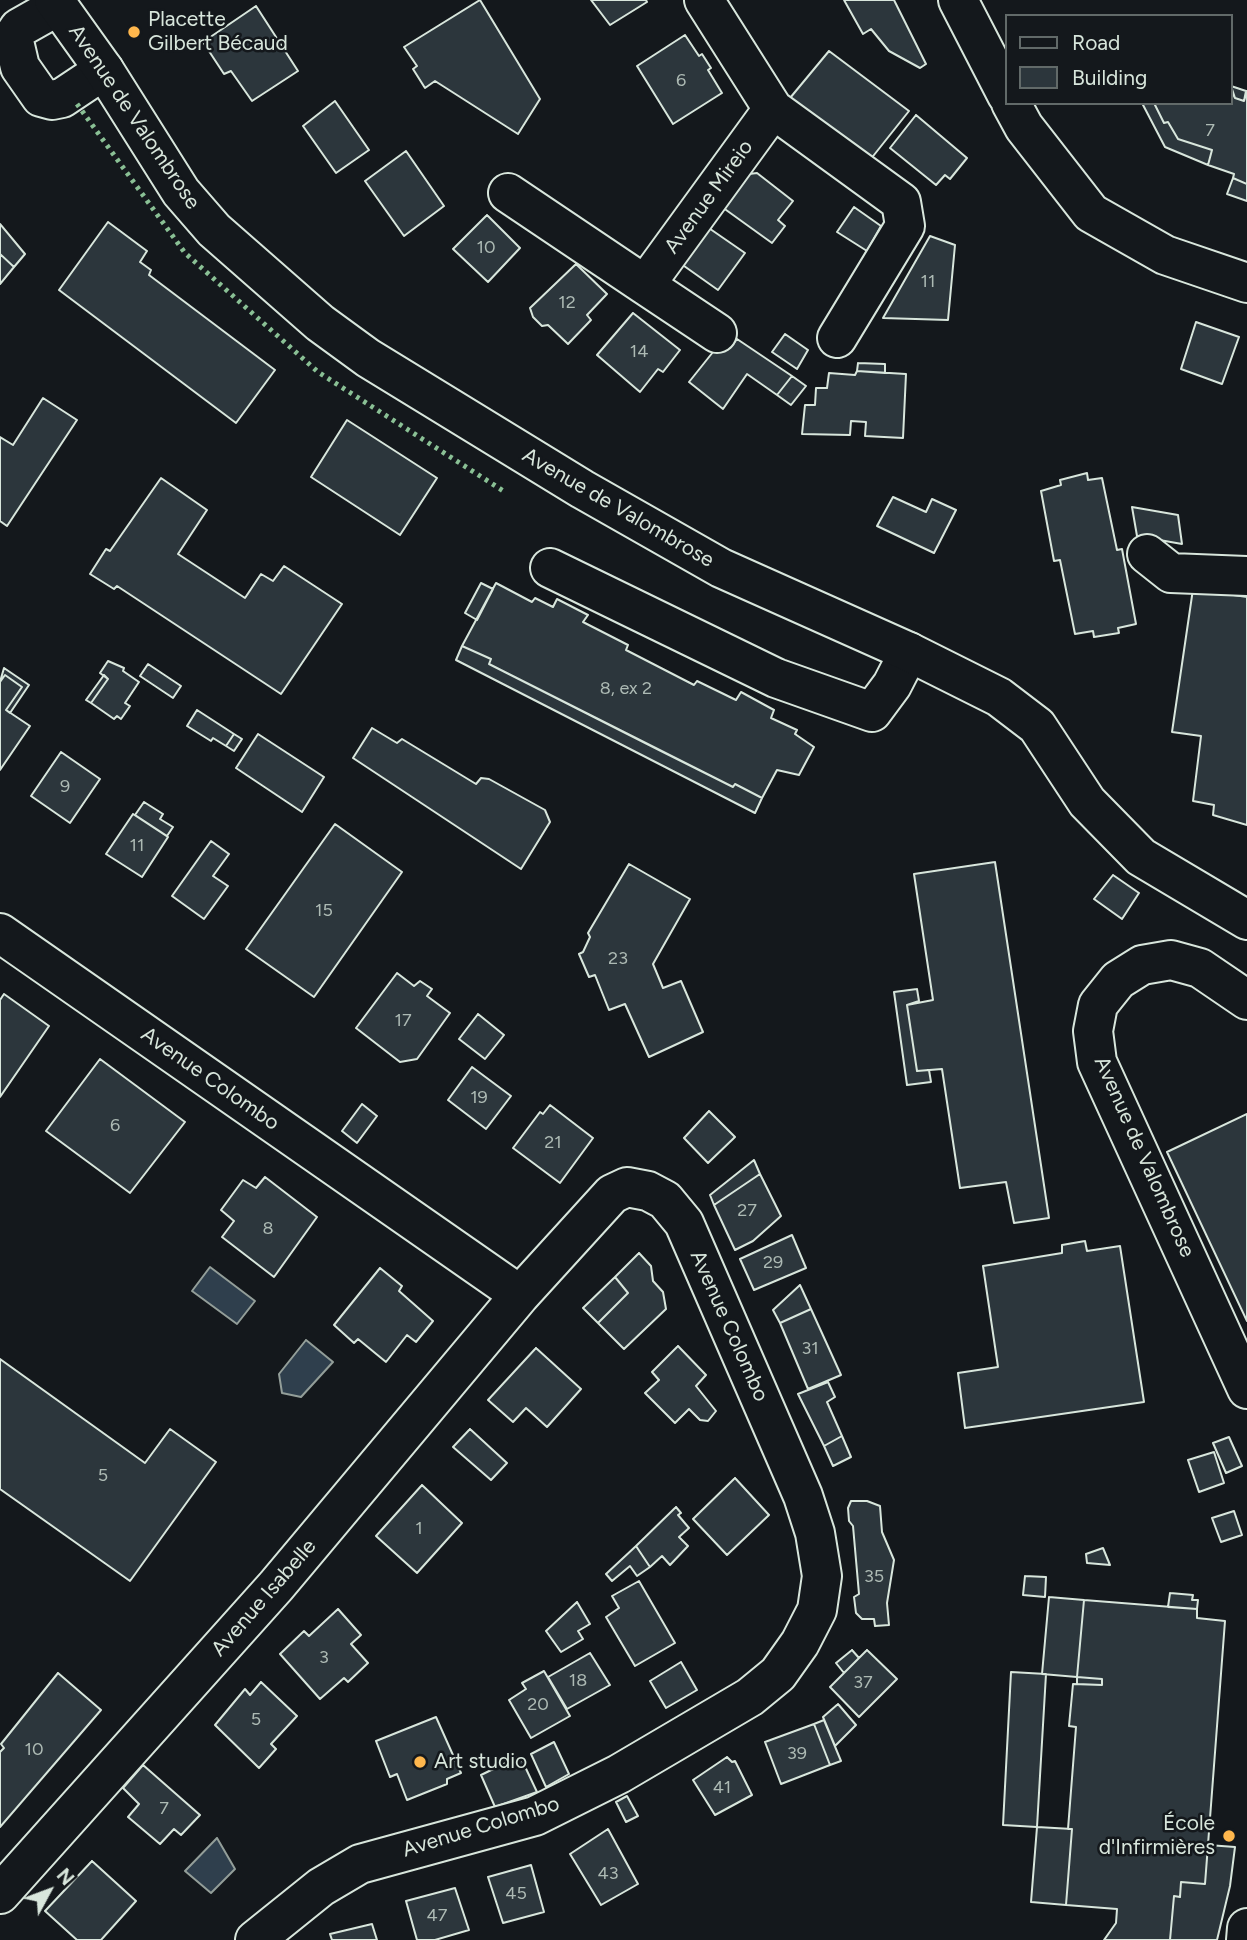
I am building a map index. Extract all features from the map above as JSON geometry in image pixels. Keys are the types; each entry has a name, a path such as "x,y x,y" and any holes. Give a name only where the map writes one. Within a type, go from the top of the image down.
{"street":[{"path":"704,0 773,109 901,202 905,226 837,338"},
{"path":"958,0 1006,93"},
{"path":"52,2 19,28 13,37 20,67 41,97 52,100 62,98 104,70"},
{"name":"Avenue de Valombrose","path":"52,2 104,70 166,170 214,230 320,323 368,358 582,489 721,568 909,652 1019,710 1051,744 1087,802 1141,857 1247,920"},
{"path":"1012,105 1024,127 1091,213 1165,255 1247,283"},
{"name":"Avenue Mireio","path":"645,285 773,109"},
{"path":"508,193 716,333"},
{"path":"1147,554 1171,573 1247,576"},
{"path":"550,568 776,678 872,712 892,685 909,652"},
{"name":"Avenue Colombo","path":"0,933 520,1295 612,1194 627,1187 648,1191 665,1200 684,1223 803,1496 815,1533 821,1576 817,1611 800,1643 778,1674 750,1697 619,1774 534,1816 360,1864 310,1895 255,1940"},
{"name":"Avenue de Valombrose","path":"1247,1000 1200,968 1171,960 1142,965 1118,980 1098,1005 1093,1031 1097,1062 1247,1389"},
{"name":"Avenue Isabelle","path":"0,1894 276,1586 520,1295"},
{"path":"1246,1940 1247,1928"}],"water":[{"path":"210,1267 255,1301 237,1324 192,1291"},
{"path":"306,1340 333,1362 301,1397 282,1393 279,1374"},
{"path":"217,1838 235,1869 211,1893 185,1871"}],"building":[{"path":"480,0 540,99 518,134 435,81 425,88 413,69 417,66 404,47"},
{"path":"591,0 646,0 647,2 610,25"},
{"path":"844,0 894,0 926,64 920,68 889,51 871,29 863,34"},
{"path":"256,6 298,71 252,101 231,71 224,74 203,42"},
{"path":"685,35 711,68 708,70 722,93 673,124 637,66"},
{"path":"829,51 909,111 870,160 790,98"},
{"path":"1233,87 1246,91 1244,101 1235,98"},
{"path":"1247,91 1247,184 1233,178 1234,174 1208,165 1212,150 1178,139 1168,122 1164,123 1155,105 1233,105 1233,94 1235,98 1244,101"},
{"path":"335,101 369,150 336,173 303,126"},
{"path":"1143,105 1155,105 1164,123 1168,122 1178,139 1212,150 1208,165 1165,147"},
{"path":"916,115 967,158 950,179 945,175 936,185 890,148"},
{"path":"406,151 444,206 404,236 365,181"},
{"path":"757,173 793,201 778,220 785,226 772,243 715,202 733,176"},
{"path":"1233,178 1247,184 1247,201 1227,194"},
{"path":"854,207 881,226 867,251 837,232"},
{"path":"487,215 520,248 488,282 453,249"},
{"path":"108,222 147,251 140,262 151,270 149,275 275,370 236,423 59,290"},
{"path":"0,224 25,254 14,267 0,254"},
{"path":"703,224 745,253 718,290 677,261"},
{"path":"930,236 955,245 948,320 883,318"},
{"path":"0,254 14,267 0,284"},
{"path":"576,264 607,294 587,315 591,320 568,344 548,325 542,326 533,317 530,308"},
{"path":"633,313 680,350 663,372 658,369 640,392 597,355"},
{"path":"1196,322 1239,337 1222,384 1181,369"},
{"path":"785,334 808,350 797,369 772,352"},
{"path":"737,339 792,376 777,395 747,374 723,409 689,382 721,342 730,348"},
{"path":"858,363 885,364 885,373 857,371"},
{"path":"857,371 906,374 903,438 865,436 866,422 851,421 850,435 802,434 805,405 815,405 816,388 827,388 829,373 855,375"},
{"path":"792,376 806,386 791,405 777,395"},
{"path":"43,398 77,420 7,526 0,521 0,437 13,445"},
{"path":"347,420 437,478 400,535 311,477"},
{"path":"1087,473 1088,480 1102,478 1117,550 1122,549 1136,624 1118,628 1119,633 1094,637 1093,631 1075,634 1060,560 1054,561 1041,491 1061,485 1060,480"},
{"path":"161,478 207,510 178,554 245,598 261,574 273,581 284,566 342,604 281,694 117,586 114,589 90,574 106,549 110,551"},
{"path":"893,497 926,512 932,499 956,510 934,553 877,526"},
{"path":"1132,507 1178,515 1182,544 1137,536"},
{"path":"481,583 493,589 477,620 465,613"},
{"path":"496,583 532,602 535,598 553,607 557,599 588,615 583,622 628,645 626,650 694,685 697,681 736,700 741,692 774,710 771,718 797,730 795,734 814,747 799,775 777,770 762,798 735,784 733,787 489,664 491,659 462,646"},
{"path":"1193,589 1247,597 1247,825 1213,815 1214,805 1193,801 1201,736 1172,732"},
{"path":"462,646 491,659 489,664 733,787 735,784 762,798 755,813 456,660"},
{"path":"108,661 124,668 123,671 139,682 125,703 130,706 121,719 117,716 114,719 91,703 108,679 100,673"},
{"path":"148,664 181,686 173,698 140,676"},
{"path":"4,668 29,685 10,713 6,710 22,687 5,675 0,682"},
{"path":"5,675 22,687 6,710 30,726 0,770 0,682"},
{"path":"104,675 108,679 91,703 86,700"},
{"path":"197,710 234,734 226,746 213,738 211,741 187,726"},
{"path":"372,728 397,743 402,739 476,784 481,778 489,779 545,810 550,822 521,869 353,758"},
{"path":"234,734 242,739 234,751 226,746"},
{"path":"258,734 324,777 302,812 236,768"},
{"path":"61,752 100,779 70,823 31,796"},
{"path":"144,802 163,814 160,819 173,827 167,836 135,815"},
{"path":"133,814 168,837 142,877 106,854"},
{"path":"335,824 402,872 314,997 246,949"},
{"path":"211,841 229,854 213,876 228,886 204,919 172,896"},
{"path":"995,862 1049,1218 1014,1223 1006,1182 960,1188 942,1069 917,1071 907,1005 933,1000 914,874"},
{"path":"629,864 690,899 653,964 663,988 681,981 703,1032 649,1057 625,1004 609,1010 595,975 589,977 579,954 583,952 590,937 588,933"},
{"path":"1113,875 1139,893 1122,919 1094,899"},
{"path":"397,973 414,986 420,981 432,989 427,996 450,1013 417,1059 400,1062 356,1028"},
{"path":"917,989 919,1001 907,1005 917,1071 929,1070 931,1082 907,1085 894,992"},
{"path":"4,994 49,1026 0,1097 0,1000"},
{"path":"478,1014 504,1035 485,1059 459,1039"},
{"path":"100,1059 185,1122 130,1193 46,1131"},
{"path":"472,1067 511,1096 486,1129 448,1100"},
{"path":"362,1104 377,1116 357,1143 342,1131"},
{"path":"550,1105 593,1138 560,1183 513,1148 540,1112 543,1114"},
{"path":"709,1111 735,1137 708,1163 684,1138"},
{"path":"1247,1114 1247,1321 1167,1152"},
{"path":"754,1160 760,1174 714,1205 710,1195"},
{"path":"760,1174 781,1216 753,1241 735,1250 714,1205"},
{"path":"265,1177 317,1217 274,1277 222,1237 234,1221 221,1210 243,1180 256,1188"},
{"path":"792,1235 806,1268 754,1290 740,1259"},
{"path":"1085,1241 1087,1251 1120,1246 1144,1402 965,1428 958,1373 998,1367 983,1266 1062,1253 1062,1245"},
{"path":"639,1253 651,1266 653,1281 663,1292 666,1309 624,1349 598,1323 628,1293 615,1277"},
{"path":"380,1268 402,1286 399,1291 433,1321 416,1342 407,1335 386,1362 358,1339 354,1343 334,1325"},
{"path":"615,1277 628,1293 598,1323 583,1308"},
{"path":"800,1285 811,1309 780,1323 773,1310"},
{"path":"811,1309 841,1375 808,1389 780,1323"},
{"path":"678,1346 706,1375 696,1386 716,1411 708,1421 700,1420 689,1409 675,1423 645,1393 659,1380 652,1372"},
{"path":"536,1348 581,1389 547,1427 526,1408 513,1422 488,1400"},
{"path":"0,1359 145,1463 170,1429 216,1462 130,1581 0,1489"},
{"path":"828,1382 835,1397 827,1402 842,1436 824,1446 798,1394"},
{"path":"470,1429 507,1463 491,1480 453,1447"},
{"path":"842,1436 851,1457 833,1466 824,1446"},
{"path":"1229,1437 1242,1466 1226,1473 1213,1443"},
{"path":"1214,1452 1224,1483 1199,1492 1188,1460"},
{"path":"735,1478 769,1515 727,1555 693,1519"},
{"path":"422,1485 462,1523 417,1573 376,1536"},
{"path":"851,1501 867,1501 880,1506 882,1532 894,1560 887,1603 889,1625 875,1626 874,1619 862,1619 856,1613 854,1597 859,1594 853,1526 849,1521 848,1508"},
{"path":"676,1507 681,1513 678,1515 689,1528 679,1537 688,1546 670,1565 662,1556 650,1567 636,1546"},
{"path":"1234,1511 1242,1535 1221,1542 1212,1518"},
{"path":"636,1546 650,1567 637,1576 630,1566 612,1581 606,1574"},
{"path":"1103,1548 1110,1565 1087,1563 1086,1554"},
{"path":"1025,1576 1046,1577 1045,1597 1023,1595"},
{"path":"639,1581 675,1643 635,1666 606,1617 619,1608 612,1596"},
{"path":"1170,1593 1193,1595 1192,1600 1198,1600 1197,1609 1168,1607"},
{"path":"1049,1597 1084,1600 1077,1677 1042,1674"},
{"path":"1084,1600 1197,1609 1197,1618 1225,1621 1205,1884 1181,1882 1180,1897 1174,1896 1170,1940 1104,1940 1116,1923 1117,1909 1066,1905 1072,1829 1068,1829 1076,1727 1069,1726 1073,1684 1102,1685 1102,1679 1077,1677"},
{"path":"577,1602 590,1624 578,1631 583,1639 561,1652 546,1631"},
{"path":"338,1609 361,1635 351,1644 368,1663 348,1682 344,1678 320,1699 280,1654 304,1631 309,1636"},
{"path":"852,1650 859,1658 844,1673 836,1663"},
{"path":"867,1650 897,1679 859,1717 830,1687"},
{"path":"590,1653 610,1685 567,1709 548,1677"},
{"path":"681,1662 697,1690 666,1708 650,1681"},
{"path":"544,1671 570,1716 531,1738 509,1700 526,1689 522,1683"},
{"path":"1011,1672 1046,1674 1037,1827 1003,1825"},
{"path":"58,1673 101,1710 0,1827 0,1752 4,1748 1,1744"},
{"path":"1077,1677 1102,1679 1102,1685 1077,1684"},
{"path":"261,1682 297,1716 271,1744 276,1749 259,1768 215,1725 245,1689 250,1695"},
{"path":"838,1704 856,1725 835,1746 823,1717"},
{"name":"Art studio","path":"436,1717 461,1773 447,1779 447,1784 407,1800 397,1774 390,1777 376,1741"},
{"path":"824,1720 841,1761 830,1765 814,1724"},
{"path":"814,1724 830,1765 781,1784 765,1742"},
{"path":"554,1742 569,1774 546,1787 531,1754"},
{"path":"520,1756 537,1792 495,1807 481,1775"},
{"path":"727,1757 732,1762 735,1761 752,1795 715,1815 693,1780"},
{"path":"143,1765 200,1815 181,1835 174,1829 160,1844 128,1817 139,1804 123,1788"},
{"path":"627,1796 638,1816 626,1822 616,1802"},
{"path":"1037,1827 1072,1829 1066,1905 1031,1902"},
{"path":"608,1829 638,1884 601,1905 570,1854"},
{"path":"1208,1845 1235,1847 1230,1886 1217,1940 1170,1940 1174,1896 1180,1897 1181,1882 1205,1884"},
{"path":"92,1861 136,1901 101,1940 77,1940 45,1911"},
{"path":"531,1865 544,1912 503,1923 488,1877"},
{"path":"455,1888 469,1930 435,1940 417,1940 406,1901"},
{"path":"372,1924 377,1940 332,1940 330,1934"}],"hedge":[{"path":"77,104 185,253 318,372 505,492"}],"place":[{"name":"Placette Gilbert Bécaud","path":"134,32"},
{"name":"Art studio","path":"420,1762"},
{"name":"École d'Infirmières","path":"1229,1836"}]}
